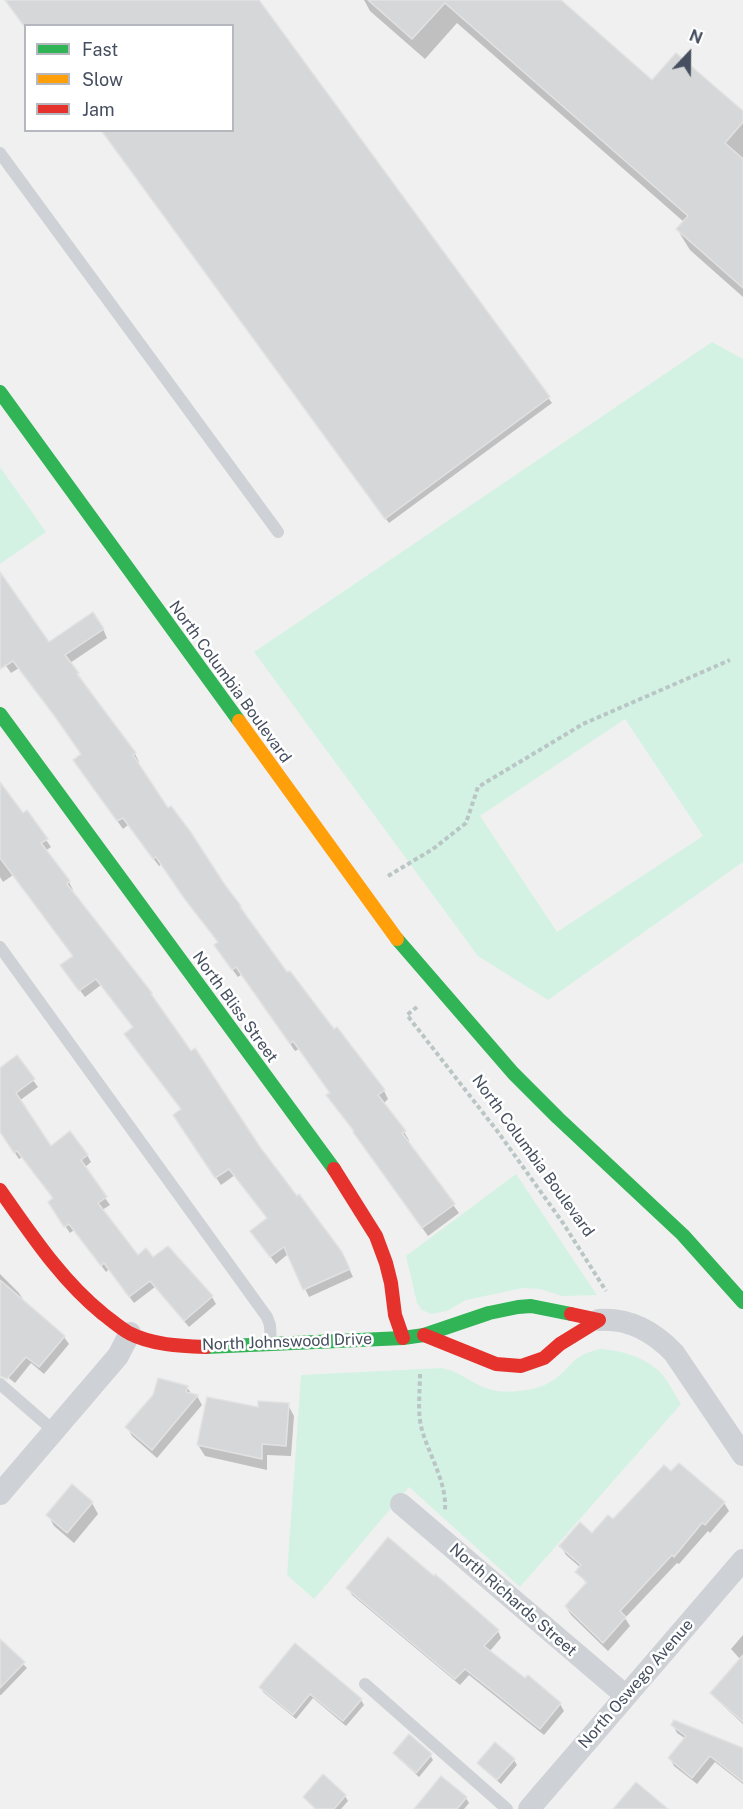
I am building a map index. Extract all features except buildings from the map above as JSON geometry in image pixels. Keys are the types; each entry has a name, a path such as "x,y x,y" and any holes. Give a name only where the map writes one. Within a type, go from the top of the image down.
{"street":[{"name":"North Columbia Boulevard","path":"0,392 404,949 513,1073 683,1235 743,1302"},
{"name":"North Bliss Street","path":"3,724 344,1183 376,1236 386,1263 395,1315 403,1338"},
{"name":"North Johnswood Drive","path":"0,1190 74,1288 97,1310 130,1333 151,1340 205,1347 272,1346 424,1335 518,1307 531,1306 599,1320 612,1319 636,1325 664,1343 674,1353 743,1455"},
{"path":"545,1310 556,1324 554,1348"},
{"path":"480,1317 474,1334 481,1357"},
{"name":"North Johnswood Drive","path":"424,1335 499,1366 516,1366 536,1362 599,1320"},
{"path":"0,1494 118,1356 130,1333"},
{"name":"North Richards Street","path":"401,1504 626,1696"},
{"name":"North Oswego Avenue","path":"529,1809 743,1560"}],"lane":[{"path":"0,153 278,532"},
{"path":"0,946 267,1317 272,1346"},
{"path":"0,1384 54,1431"},
{"path":"365,1684 507,1809"}],"path":[{"path":"362,892 433,849 466,824 478,787 583,724 730,660"},
{"name":"North Columbia Boulevard","path":"437,988 407,1015 498,1132 563,1223 610,1298"},
{"path":"420,1374 421,1428 446,1502 445,1514 435,1533"}],"green space":[{"path":"712,342 743,359 743,862 548,1000 478,956 254,652","holes":["625,719 703,836 557,932 480,816"]},
{"path":"0,467 46,532 0,564"},
{"path":"516,1174 597,1295 562,1296 540,1289 523,1288 466,1300 447,1311 431,1314 422,1310 417,1303 406,1256"},
{"path":"600,1349 632,1355 647,1362 666,1379 681,1404 520,1587 409,1487 314,1599 287,1575 301,1375 442,1368 489,1389 504,1392 519,1391 549,1383 578,1358"}],"traffic: fast":[{"path":"0,392 239,721"},
{"path":"0,714 334,1169"},
{"path":"397,939 513,1073 683,1235 743,1302"},
{"path":"206,1347 403,1338 424,1335 489,1313 518,1307 531,1306 571,1314"}],"traffic: slow":[{"path":"239,721 397,939"}],"traffic: jam":[{"path":"334,1169 376,1236 386,1263 395,1315 403,1338"},
{"path":"0,1190 60,1271 88,1301 116,1324 129,1333 147,1340 206,1347"},
{"path":"424,1335 496,1364 521,1366 544,1358 560,1344 599,1320 571,1314"}]}
